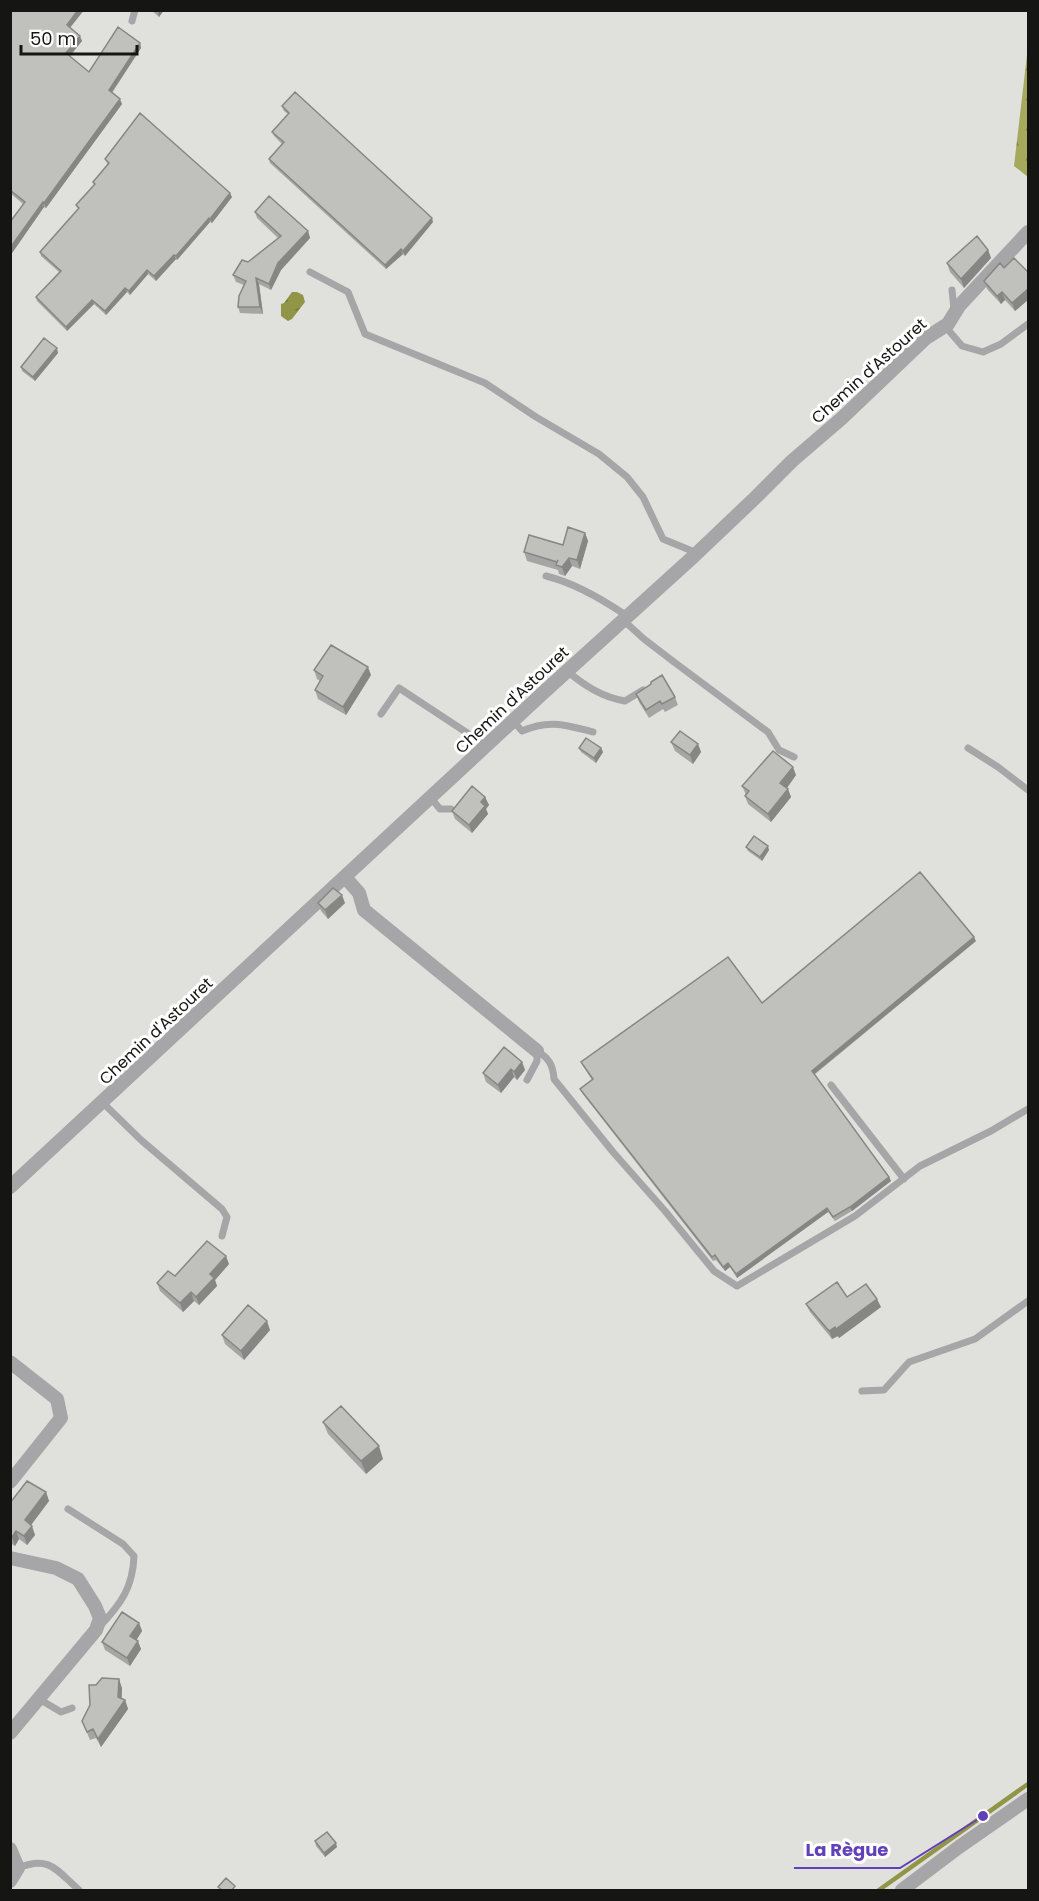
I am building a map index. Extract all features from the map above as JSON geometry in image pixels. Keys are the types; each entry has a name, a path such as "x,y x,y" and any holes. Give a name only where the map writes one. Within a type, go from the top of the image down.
{"street":[{"name":"Chemin d'Astouret","path":"10,1188 697,553 792,461 842,418 926,338 945,326 988,274 1029,232"},
{"path":"345,877 359,894 364,910 537,1051"},
{"path":"10,1362 57,1399 61,1418 10,1482"},
{"path":"10,1558 56,1568 78,1579 100,1618 96,1630 10,1733"},
{"path":"902,1890 1029,1799"},
{"path":"10,1849 18,1868 10,1881"}],"lane":[{"path":"132,21 135,10"},
{"path":"310,272 348,292 365,334 485,383 536,417 607,459 627,477 643,497 663,539 697,553"},
{"path":"952,290 954,315"},
{"path":"945,326 962,346 983,352 1001,344 1029,324"},
{"path":"546,576 564,580 609,604 645,639 768,732 779,750 794,757"},
{"path":"567,671 582,684 611,699 625,701 647,687"},
{"path":"381,714 399,688 487,746"},
{"path":"513,721 522,731 538,724 566,725 593,732"},
{"path":"968,748 1029,790"},
{"path":"431,798 440,809 452,809"},
{"path":"527,1080 537,1060 537,1051 545,1055 554,1067 554,1079 613,1152 714,1271 737,1286 855,1216 920,1166 991,1131 1029,1109"},
{"path":"831,1085 904,1179"},
{"path":"102,1102 141,1140 222,1209 227,1217 222,1236"},
{"path":"862,1391 884,1390 909,1362 975,1339 1029,1301"},
{"path":"68,1509 123,1544 134,1556 134,1572 128,1591 96,1630"},
{"path":"39,1699 61,1712 72,1708"},
{"path":"18,1868 34,1862 50,1864 79,1890"}],"green space":[{"path":"1028,55 1028,177 1014,166"}],"water":[{"path":"292,292 303,295 305,302 288,321 281,316 281,304"}],"building":[{"path":"10,10 78,10 67,25 80,36 66,53 89,72 118,27 140,43 109,90 120,99 10,248 10,222 25,202 10,190"},
{"path":"295,92 432,218 403,251 401,249 385,265 269,159 284,142 272,132 289,113 282,106"},
{"path":"140,113 230,193 210,219 154,276 147,270 129,291 125,288 105,311 92,300 66,327 36,297 61,271 40,252 79,208 76,205 95,184 93,182 109,163 105,159"},
{"path":"269,196 308,231 278,263 269,284 256,278 260,307 238,307 239,296 246,281 233,275 242,260 248,262 281,236 255,212"},
{"path":"977,236 988,250 961,279 947,263"},
{"path":"1014,258 1029,273 1029,288 1012,303 1002,292 997,296 984,281 1000,263 1004,268"},
{"path":"44,338 57,348 33,377 21,367"},
{"path":"568,527 585,533 577,560 569,558 562,567 556,565 558,560 557,562 524,552 529,535 563,545"},
{"path":"331,645 368,667 343,707 315,690 323,676 314,670"},
{"path":"662,675 675,697 662,704 660,701 646,710 636,694"},
{"path":"680,731 698,744 690,755 671,742"},
{"path":"586,738 601,748 594,758 579,748"},
{"path":"773,751 793,767 780,783 788,789 768,814 745,796 749,791 742,786"},
{"path":"472,786 485,797 481,802 485,806 469,825 452,811"},
{"path":"754,836 768,846 760,857 746,847"},
{"path":"920,872 974,937 812,1071 889,1177 833,1217 827,1208 736,1274 728,1263 723,1267 715,1255 712,1257 580,1089 593,1079 581,1062 728,957 762,1003"},
{"path":"333,888 342,895 325,910 318,903"},
{"path":"504,1047 522,1062 514,1072 511,1069 498,1085 483,1073"},
{"path":"207,1241 226,1256 210,1274 214,1278 196,1297 191,1292 180,1303 157,1283 168,1271 175,1276"},
{"path":"837,1282 847,1297 866,1284 877,1299 836,1329 835,1327 829,1331 806,1304"},
{"path":"248,1305 267,1321 241,1351 222,1335"},
{"path":"341,1406 379,1446 361,1461 323,1422"},
{"path":"27,1481 46,1492 25,1520 32,1526 24,1536 16,1531 12,1537 10,1536 10,1503"},
{"path":"122,1612 139,1623 130,1636 138,1641 127,1658 102,1642"},
{"path":"102,1678 119,1679 118,1697 125,1700 98,1739 93,1729 87,1732 82,1721 90,1705 89,1685 96,1685"},
{"path":"327,1832 336,1843 324,1853 315,1841"},
{"path":"226,1878 235,1886 232,1890 222,1890 218,1887"}],"waterway":[{"path":"879,1890 1028,1784"}],"place":[{"name":"La Règue","path":"983,1816"}]}
